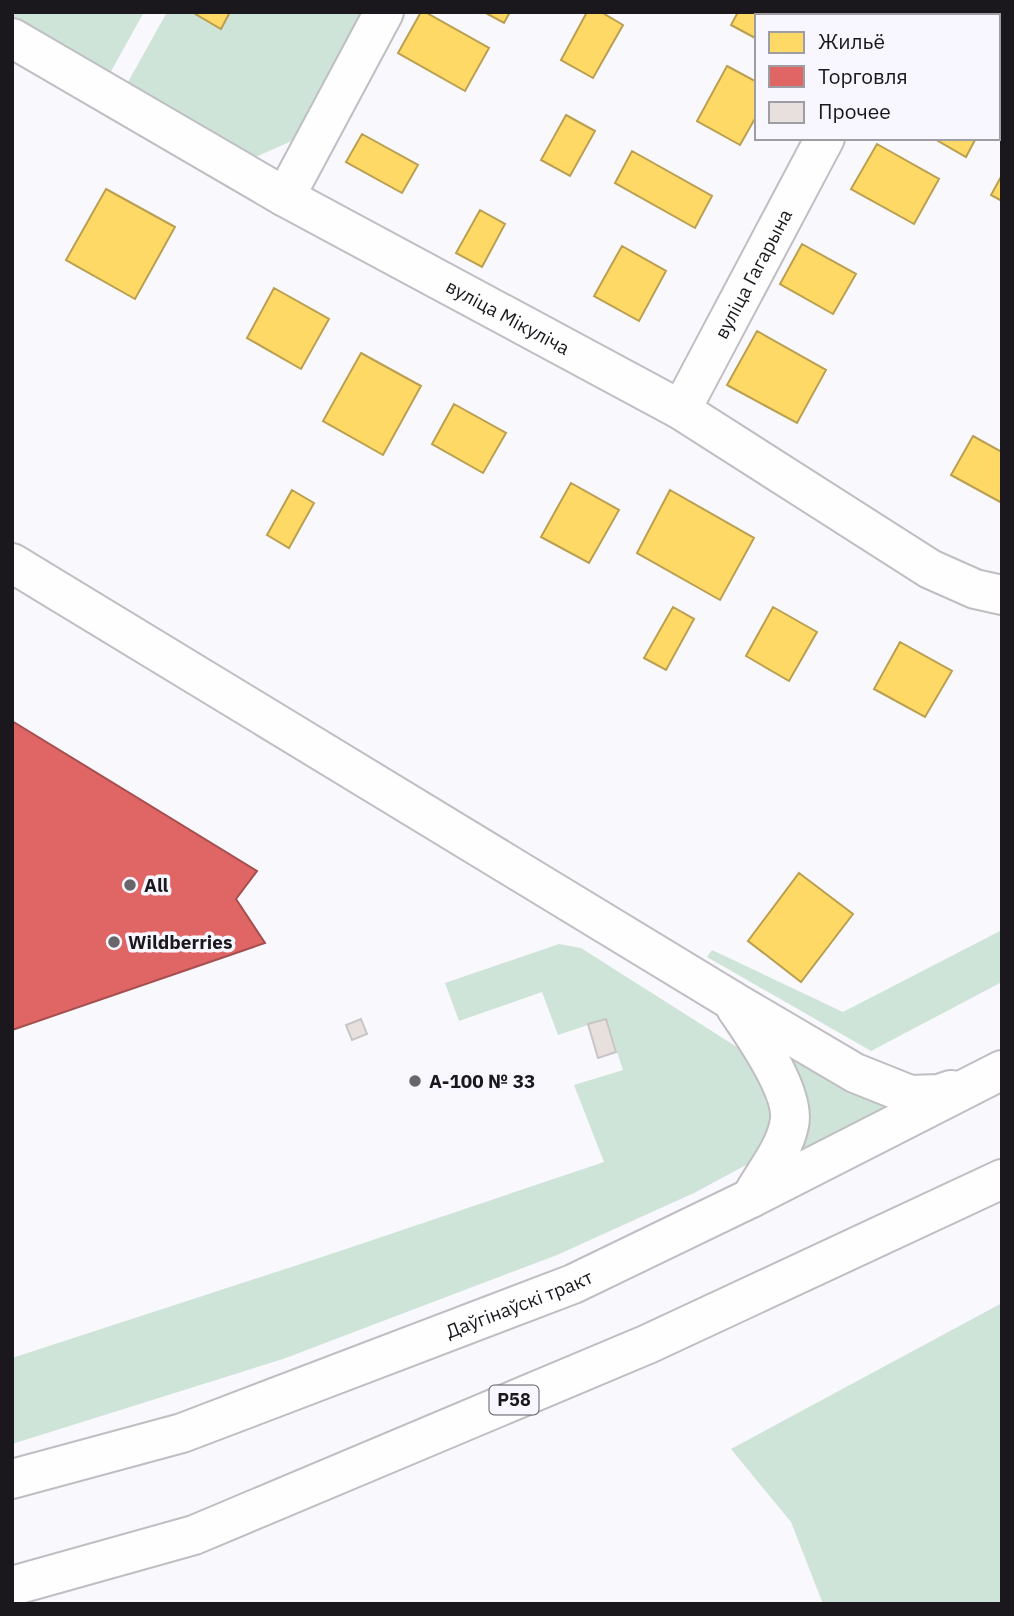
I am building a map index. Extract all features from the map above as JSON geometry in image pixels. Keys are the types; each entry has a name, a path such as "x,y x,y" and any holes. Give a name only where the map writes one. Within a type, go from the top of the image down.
{"main road":[{"path":"285,197 384,12"},
{"name":"вуліца Мікуліча","path":"12,38 285,197 681,410 930,569 975,589 1002,595"},
{"name":"вуліца Гагарына","path":"681,410 824,140"},
{"path":"12,563 855,1073 910,1095 939,1094 991,1076"},
{"path":"731,1000 768,1057 780,1081 790,1123 781,1147 751,1198"},
{"name":"Даўгінаўскі тракт","path":"12,1479 182,1433 572,1284 751,1198 991,1076"},
{"name":"Р58","path":"12,1586 194,1535 648,1343 1002,1179"}],"green space":[{"path":"12,12 144,12 109,75 12,18"},
{"path":"167,12 191,12 221,29 230,12 369,12 305,135 251,159 128,82"},
{"path":"1002,930 1002,982 871,1051 707,957 712,950 843,1012"},
{"path":"559,944 581,948 759,1061 780,1104 761,1157 694,1193 557,1255 283,1359 12,1444 12,1358 604,1162 574,1085 623,1070 606,1019 558,1035 542,992 459,1021 445,983"},
{"path":"782,1054 842,1082 890,1111 797,1155"},
{"path":"1002,1303 1002,1604 823,1604 791,1522 731,1449"}],"building: Жильё":[{"path":"192,12 230,12 221,29"},
{"path":"421,12 489,48 465,91 398,53"},
{"path":"484,12 510,12 504,23"},
{"path":"587,12 601,12 623,25 593,78 561,60"},
{"path":"738,12 783,14 755,14 755,38 731,25"},
{"path":"1002,12 1002,30 1000,14 963,14"},
{"path":"727,66 755,81 755,119 740,145 697,121"},
{"path":"566,115 595,131 570,176 541,160"},
{"path":"362,134 418,165 402,193 346,162"},
{"path":"936,140 975,140 966,157"},
{"path":"877,144 939,179 914,224 851,189"},
{"path":"632,151 712,196 695,228 615,183"},
{"path":"1002,175 1002,201 991,195"},
{"path":"106,189 175,227 135,299 66,260"},
{"path":"480,210 505,224 482,267 456,253"},
{"path":"802,244 856,274 833,314 780,284"},
{"path":"622,246 666,271 639,321 594,296"},
{"path":"274,288 329,319 301,369 247,338"},
{"path":"757,331 826,370 797,423 727,385"},
{"path":"361,353 421,386 383,455 323,421"},
{"path":"454,404 506,433 483,473 432,444"},
{"path":"973,436 1002,452 1002,503 951,475"},
{"path":"571,483 619,510 589,563 541,537"},
{"path":"292,490 314,503 289,548 267,535"},
{"path":"670,490 754,538 720,600 637,553"},
{"path":"673,607 694,619 666,670 644,658"},
{"path":"773,607 817,632 789,681 746,656"},
{"path":"900,642 952,671 925,717 874,689"},
{"path":"799,873 853,914 801,982 748,941"}],"building: Торговля":[{"name":"All","path":"12,721 257,871 236,899 265,943 12,1030"}],"building: Прочее":[{"path":"361,1019 367,1034 352,1040 346,1025"},
{"path":"606,1019 616,1052 598,1058 588,1024"}],"place":[{"name":"All","path":"130,885"},
{"name":"Wildberries","path":"114,942"},
{"name":"А-100 № 33","path":"415,1081"}]}
